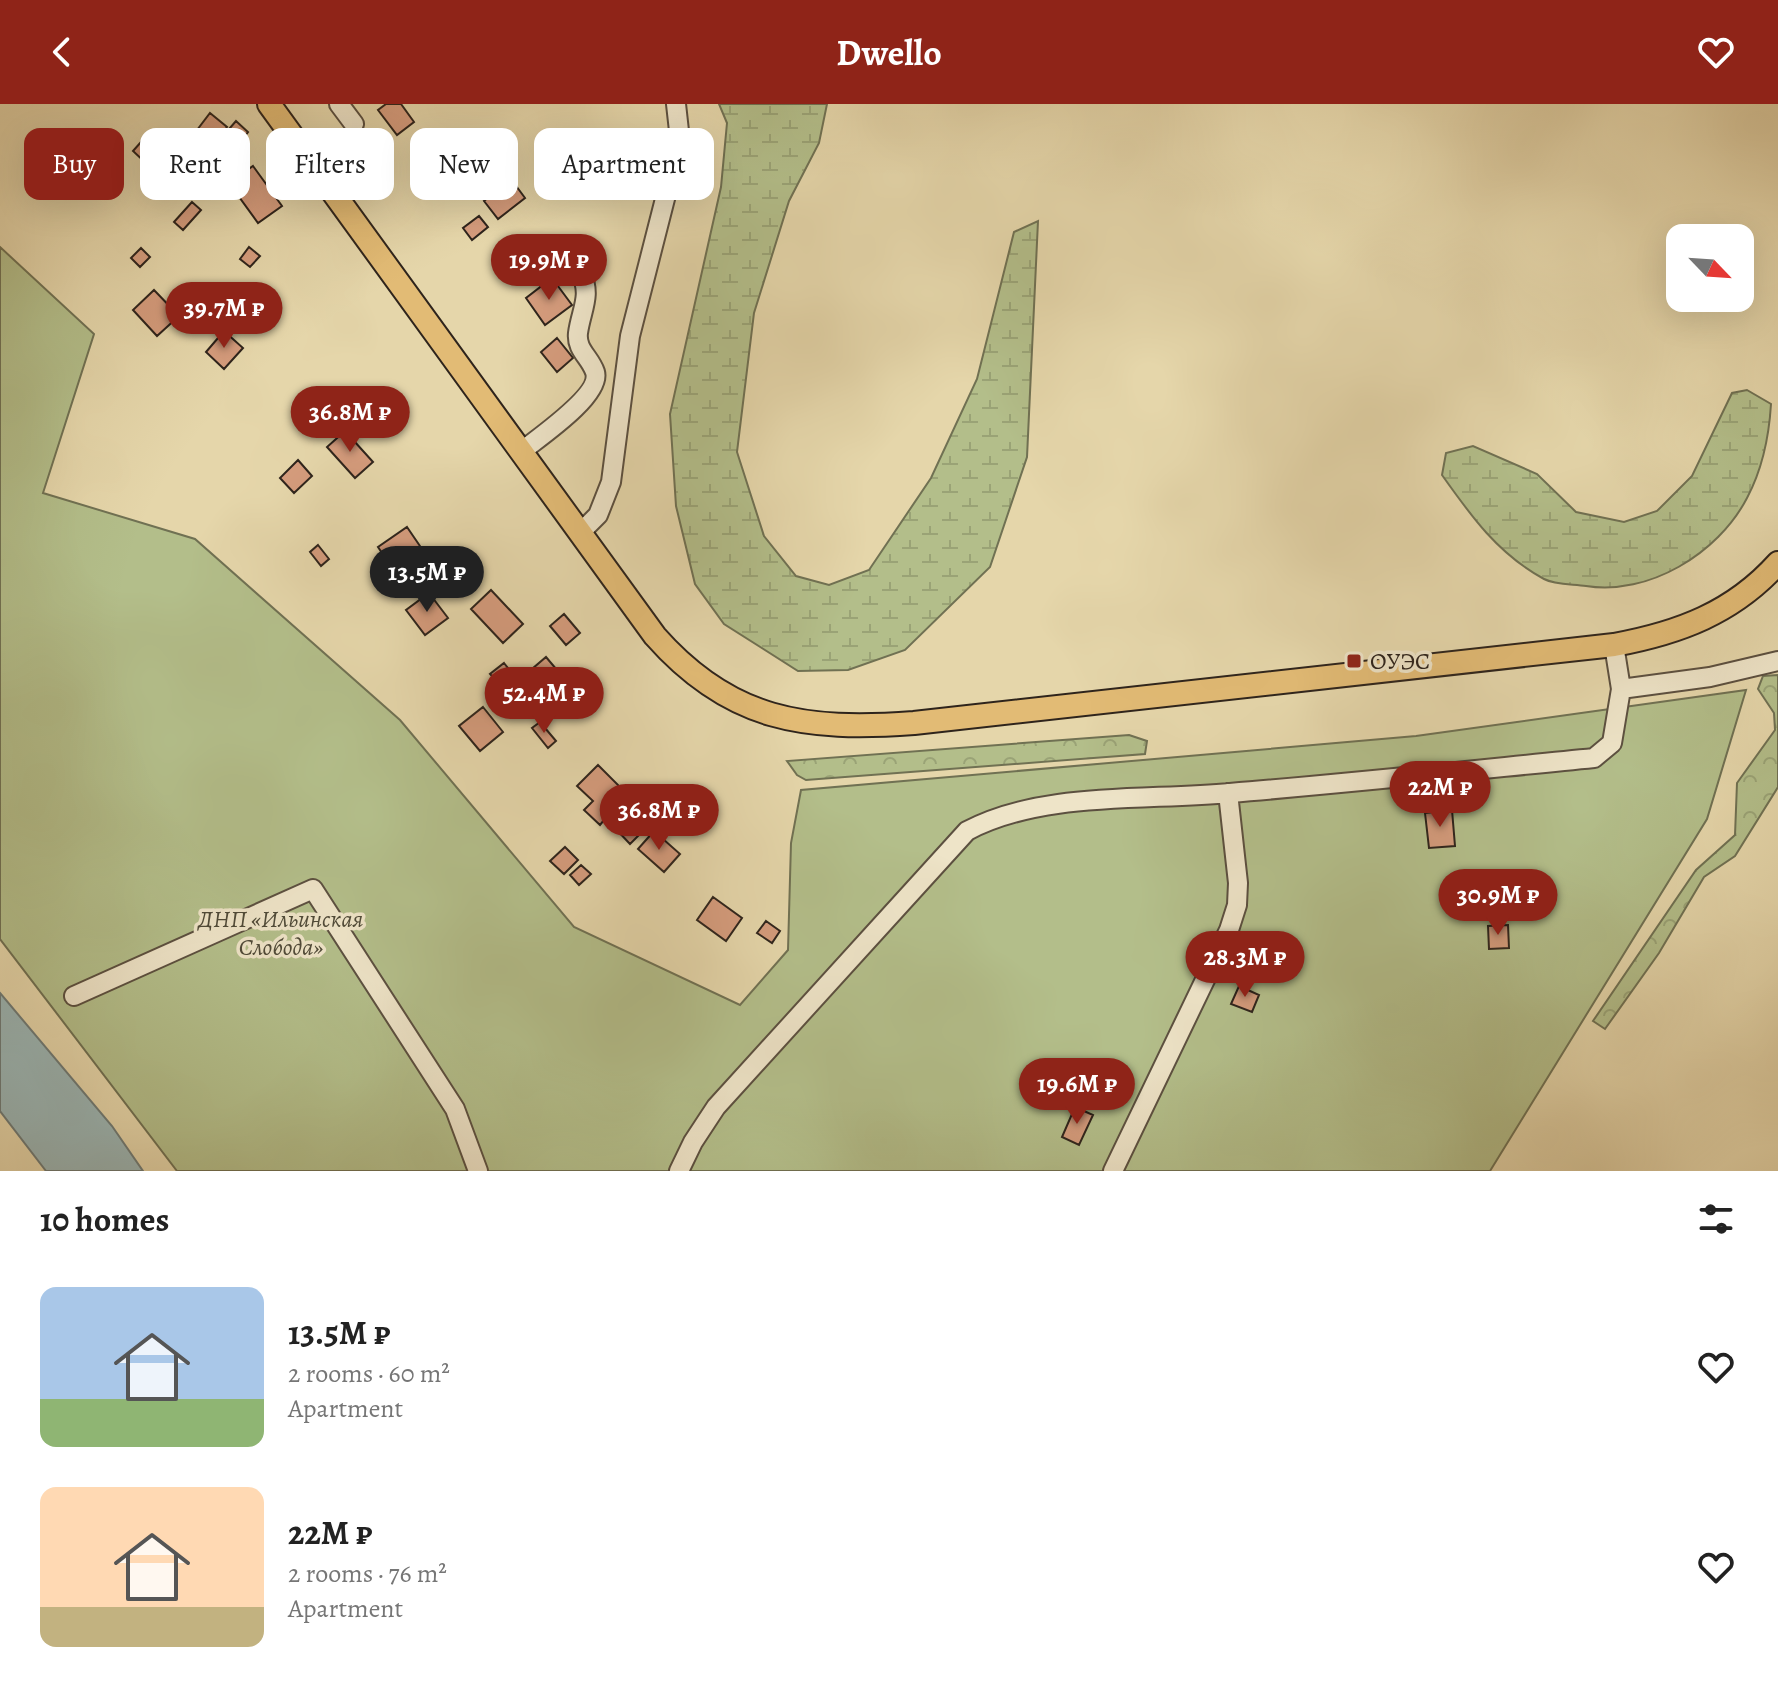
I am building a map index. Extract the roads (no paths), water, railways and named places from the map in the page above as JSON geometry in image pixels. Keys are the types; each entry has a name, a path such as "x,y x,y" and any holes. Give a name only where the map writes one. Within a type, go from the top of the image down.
{"main road":[{"path":"269,104 655,636 696,678 754,711 819,725 879,726 1614,645 1668,634 1706,619 1751,590 1778,563"}],"street":[{"path":"339,104 354,124"},
{"path":"580,533 598,515 606,499 620,392 644,279 677,160 680,140 676,104"},
{"path":"522,451 557,424 590,392 593,384 595,373 578,338 587,296 581,273"},
{"path":"593,384 620,392"},
{"path":"679,1171 716,1107 967,831 993,817 1038,807 1228,793 1594,758 1612,743 1621,689 1614,645"},
{"path":"1621,689 1710,677 1778,661"},
{"path":"1113,1171 1229,930 1237,905 1228,793"},
{"path":"74,996 313,889 455,1109 478,1171"}],"water":[{"path":"0,993 112,1126 143,1171 46,1171 0,1111"}],"place":[{"name":"ОУЭС","path":"1354,661"}],"park label":[{"name":"ДНП «Ильинская Слобода»","path":"281,933"}]}
